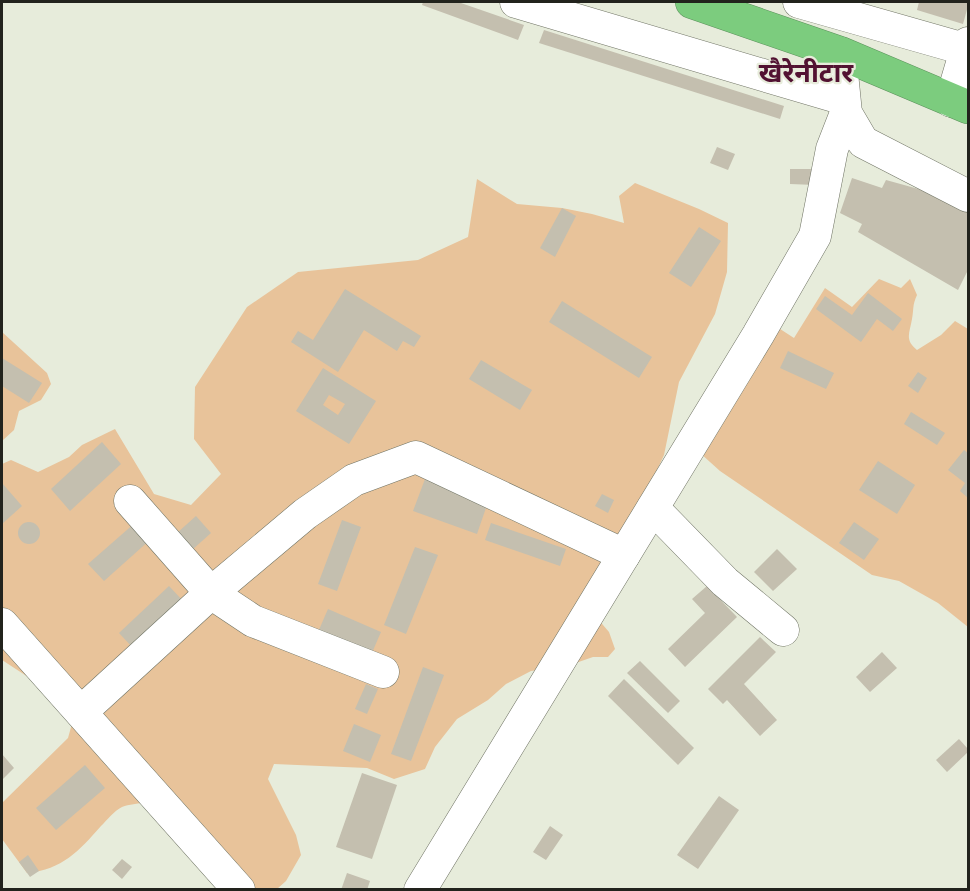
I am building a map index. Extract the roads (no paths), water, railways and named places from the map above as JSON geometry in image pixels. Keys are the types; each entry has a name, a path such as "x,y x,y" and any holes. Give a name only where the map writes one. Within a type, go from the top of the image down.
{"highway":[{"path":"692,2 840,53 960,104"}],"street":[{"path":"516,2 845,106"},
{"path":"799,2 968,47 960,104"},
{"path":"840,53 845,106 863,142 969,196"},
{"path":"420,890 758,335 815,236 832,149 845,106"},
{"path":"81,712 211,594 305,514 354,480 416,458 624,555"},
{"path":"130,501 211,594 253,621 383,672"},
{"path":"653,508 725,582 783,630"},
{"path":"2,624 239,890"}],"district":[{"name":"खैरेनीटार","path":"806,73"}]}
